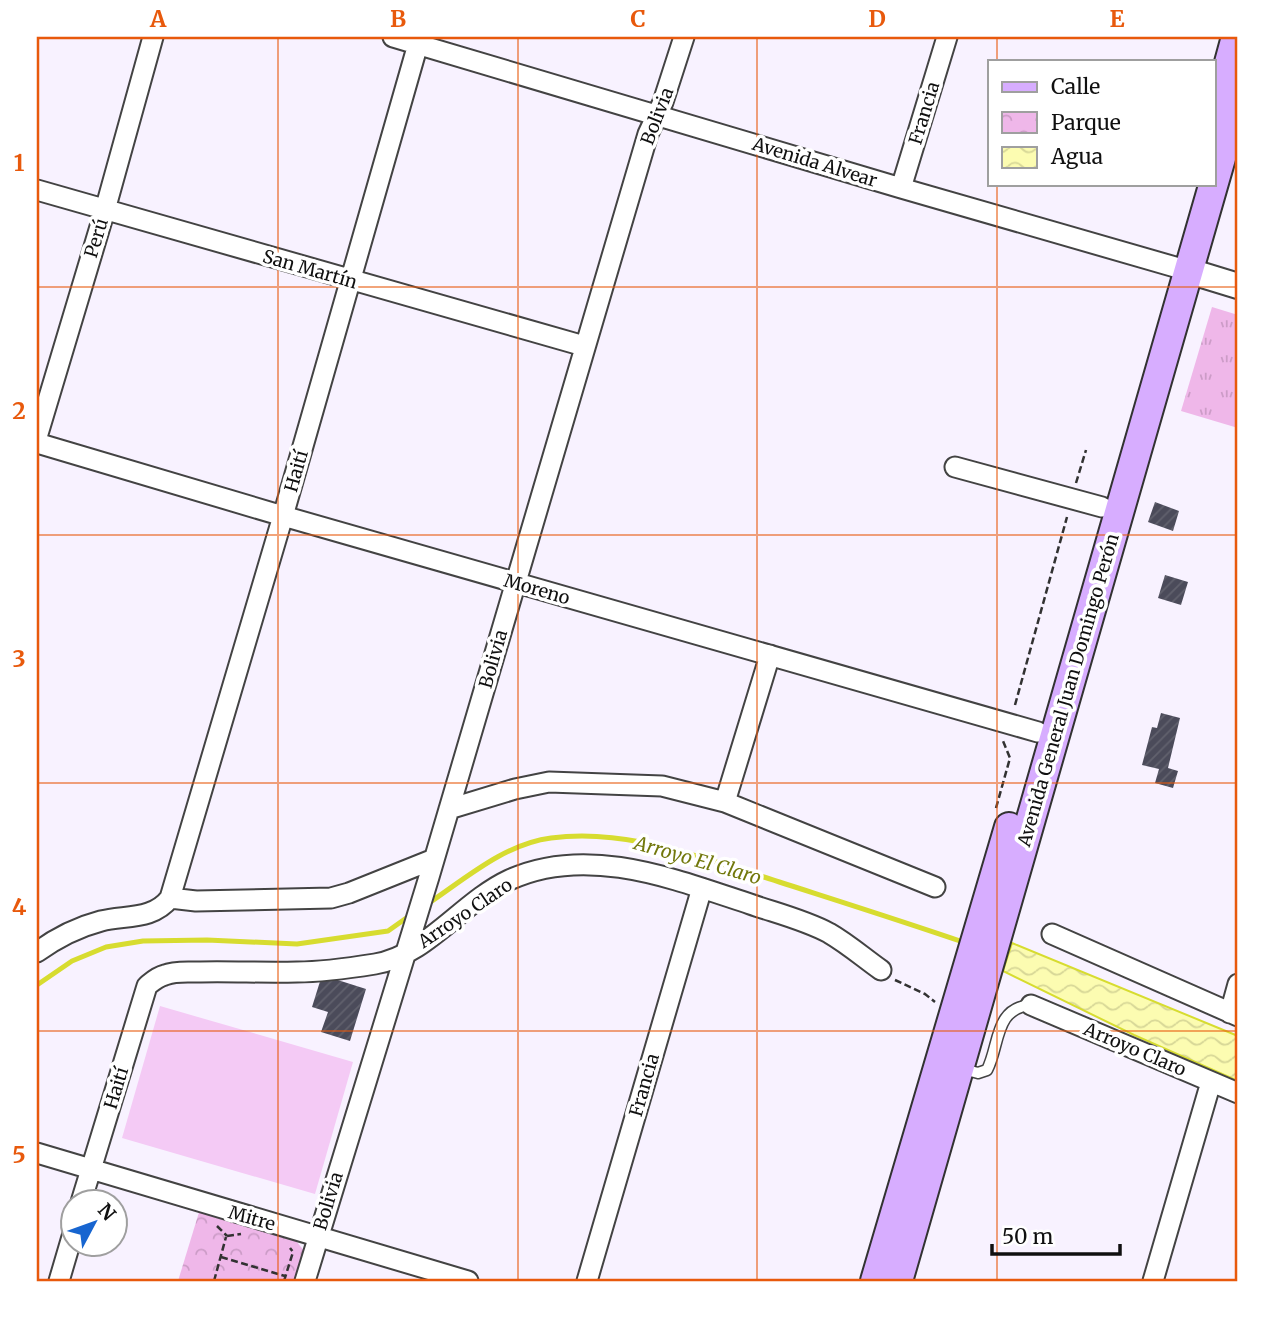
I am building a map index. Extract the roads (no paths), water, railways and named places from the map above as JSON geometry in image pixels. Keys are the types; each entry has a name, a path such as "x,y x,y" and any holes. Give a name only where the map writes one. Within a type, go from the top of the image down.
{"main road":[{"path":"1216,111 1236,37"},
{"name":"Avenida General Juan Domingo Perón","path":"1216,163 1238,99"},
{"name":"Avenida General Juan Domingo Perón","path":"875,1281 992,917 1180,269 1196,186"},
{"name":"Avenida General Juan Domingo Perón","path":"992,917 1038,732 1102,507 1208,186"},
{"name":"Avenida General Juan Domingo Perón","path":"898,1281 960,1068 975,973"}],"street":[{"name":"Perú","path":"37,437 153,37"},
{"name":"Avenida Alvear","path":"393,37 1238,286"},
{"name":"Bolivia","path":"304,1281 432,868 648,134 663,103 684,37"},
{"name":"Francia","path":"901,188 947,37"},
{"name":"Haití","path":"170,898 418,44"},
{"name":"San Martín","path":"37,190 584,346"},
{"name":"Moreno","path":"37,443 1038,732"},
{"path":"955,467 1102,507"},
{"path":"725,802 770,655"},
{"path":"449,809 515,789 549,782 662,786 725,802 935,887"},
{"name":"Arroyo Claro","path":"156,978 167,973 298,972 379,963 406,949 508,881 537,870 568,865 599,865 638,871 702,888 828,932 881,970"},
{"path":"37,952 75,930 100,922 150,914 162,908 170,898 197,901 331,898 432,868"},
{"name":"Francia","path":"587,1281 702,888"},
{"path":"1052,934 1234,1014 1238,984"},
{"name":"Haití","path":"85,1188 147,986 156,978"},
{"name":"Arroyo Claro","path":"1031,1005 1238,1094"},
{"path":"1153,1281 1211,1082"},
{"name":"Mitre","path":"37,1153 468,1281"},
{"path":"60,1281 66,1258"}],"lane":[{"path":"960,1068 978,1073 987,1070 999,1030 1010,1012 1017,1006 1031,1005"}],"water":[{"path":"1012,943 1238,1036 1238,1081 1134,1035 1003,971"}],"waterway":[{"name":"Arroyo El Claro","path":"426,905 485,864 517,847 551,838 605,837 632,840 686,853 966,943"},
{"name":"Arroyo El Claro","path":"37,985 72,961 106,947 143,941 207,940 297,944 388,931 412,914"}]}
